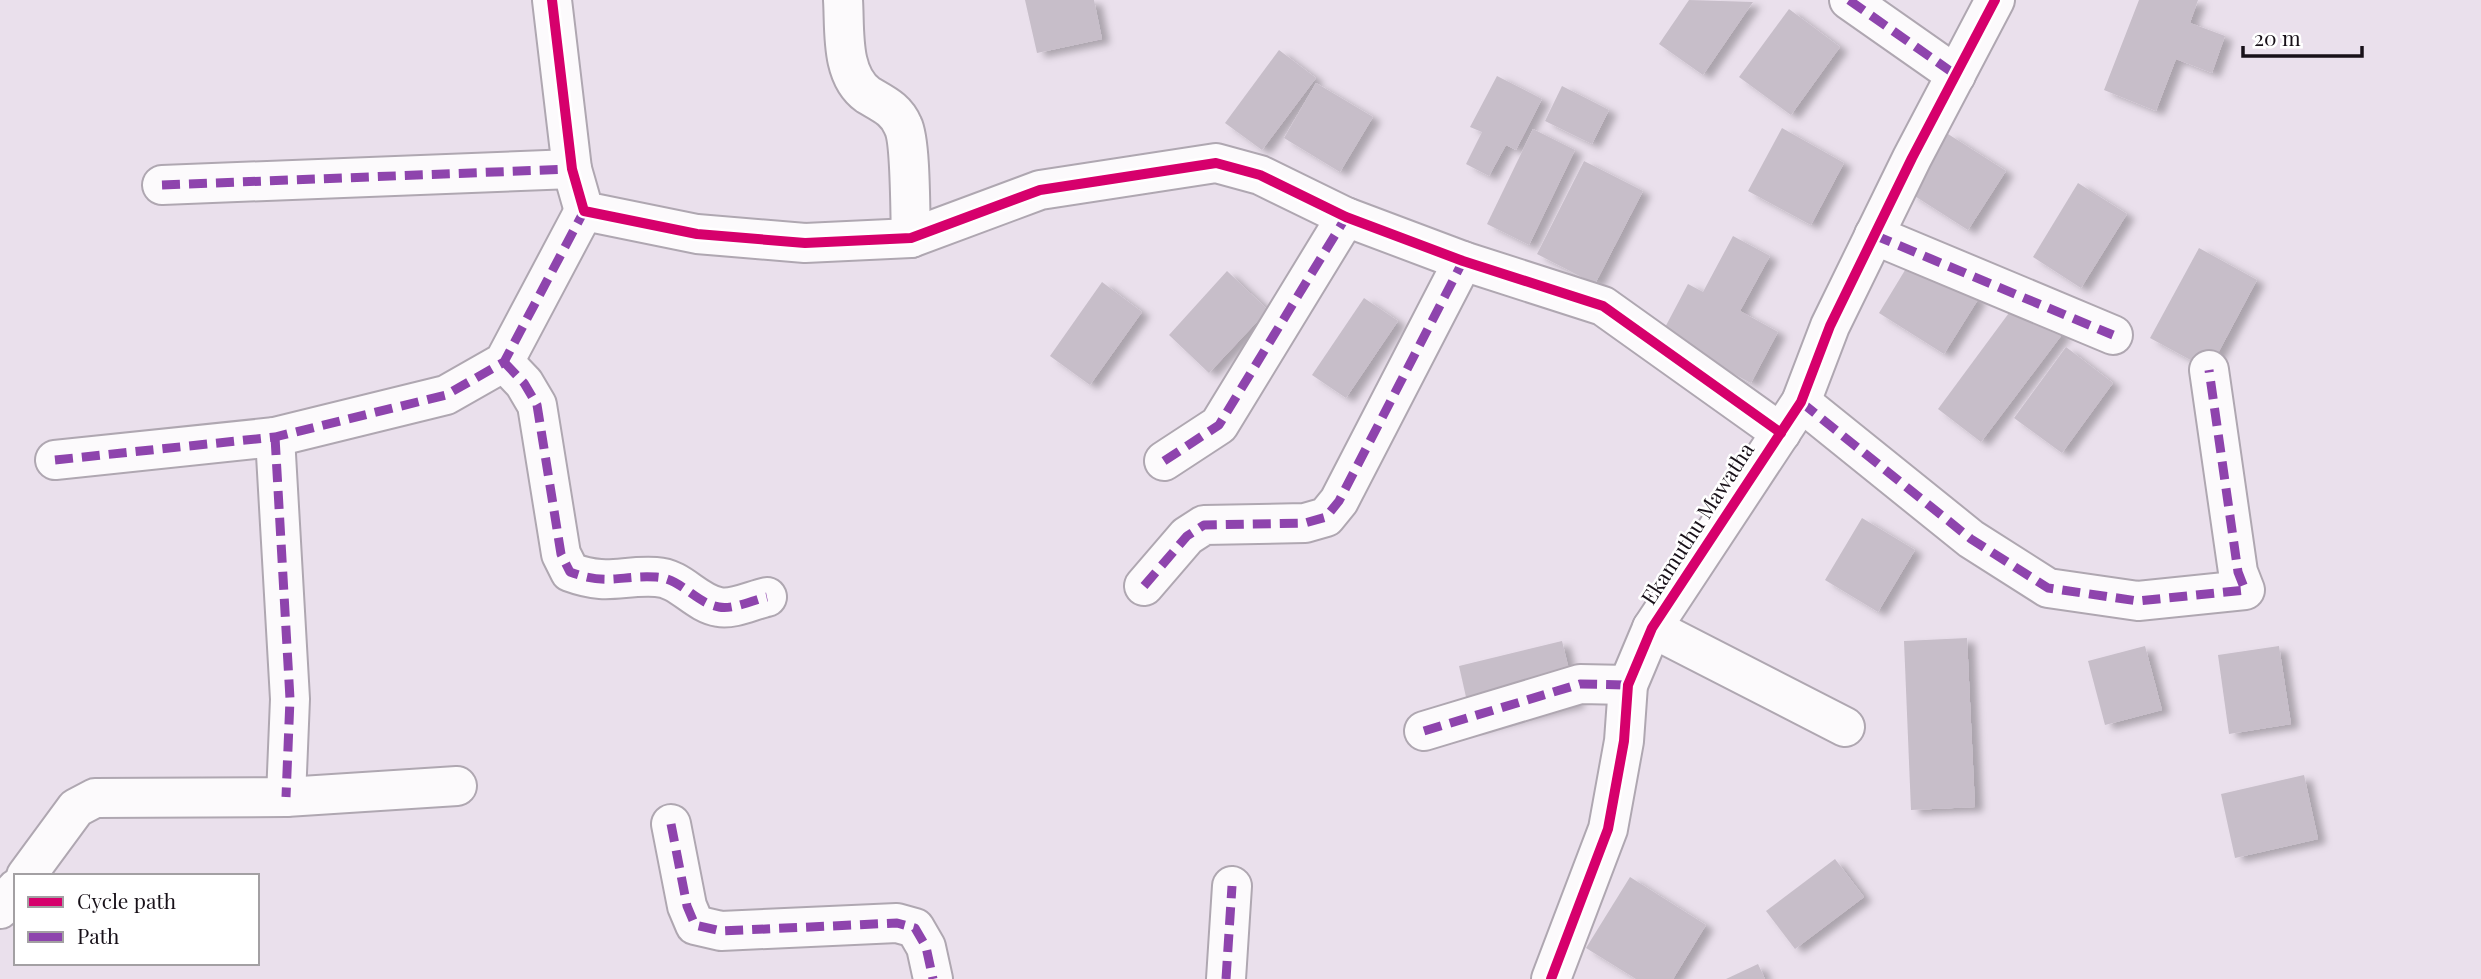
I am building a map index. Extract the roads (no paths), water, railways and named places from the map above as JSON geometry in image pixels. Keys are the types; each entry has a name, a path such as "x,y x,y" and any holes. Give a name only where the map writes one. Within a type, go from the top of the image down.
{"street":[{"path":"55,460 275,437 446,395 504,362 584,211 572,169 552,0"},
{"path":"843,0 848,59 853,78 866,93 891,108 904,128 911,238"},
{"path":"1849,0 1956,75"},
{"name":"Ekamuthu Mawatha","path":"1551,979 1608,829 1624,741 1628,685 1652,628 1791,418 1830,326 1874,235 1994,0"},
{"path":"584,211 697,234 805,243 911,238 1040,190 1216,163 1260,176 1346,217 1463,261 1604,306 1791,418 2048,588 2138,601 2245,590 2238,572 2209,370"},
{"path":"162,185 572,169"},
{"path":"1164,461 1219,425 1346,217"},
{"path":"1874,235 2113,335"},
{"path":"1144,586 1187,536 1204,525 1305,523 1326,517 1339,501 1463,261"},
{"path":"504,362 524,383 537,405 561,554 570,572 594,581 658,577 678,584 701,601 722,608 767,597"},
{"path":"275,437 290,699 286,797"},
{"path":"1652,628 1845,727"},
{"path":"1423,731 1580,684 1628,685"},
{"path":"27,874 76,808 95,798 286,797 457,786"},
{"path":"671,824 687,906 695,925 721,930 897,923 915,928 926,947 933,979"},
{"path":"1226,979 1232,886"},
{"path":"0,909 14,892"}]}
